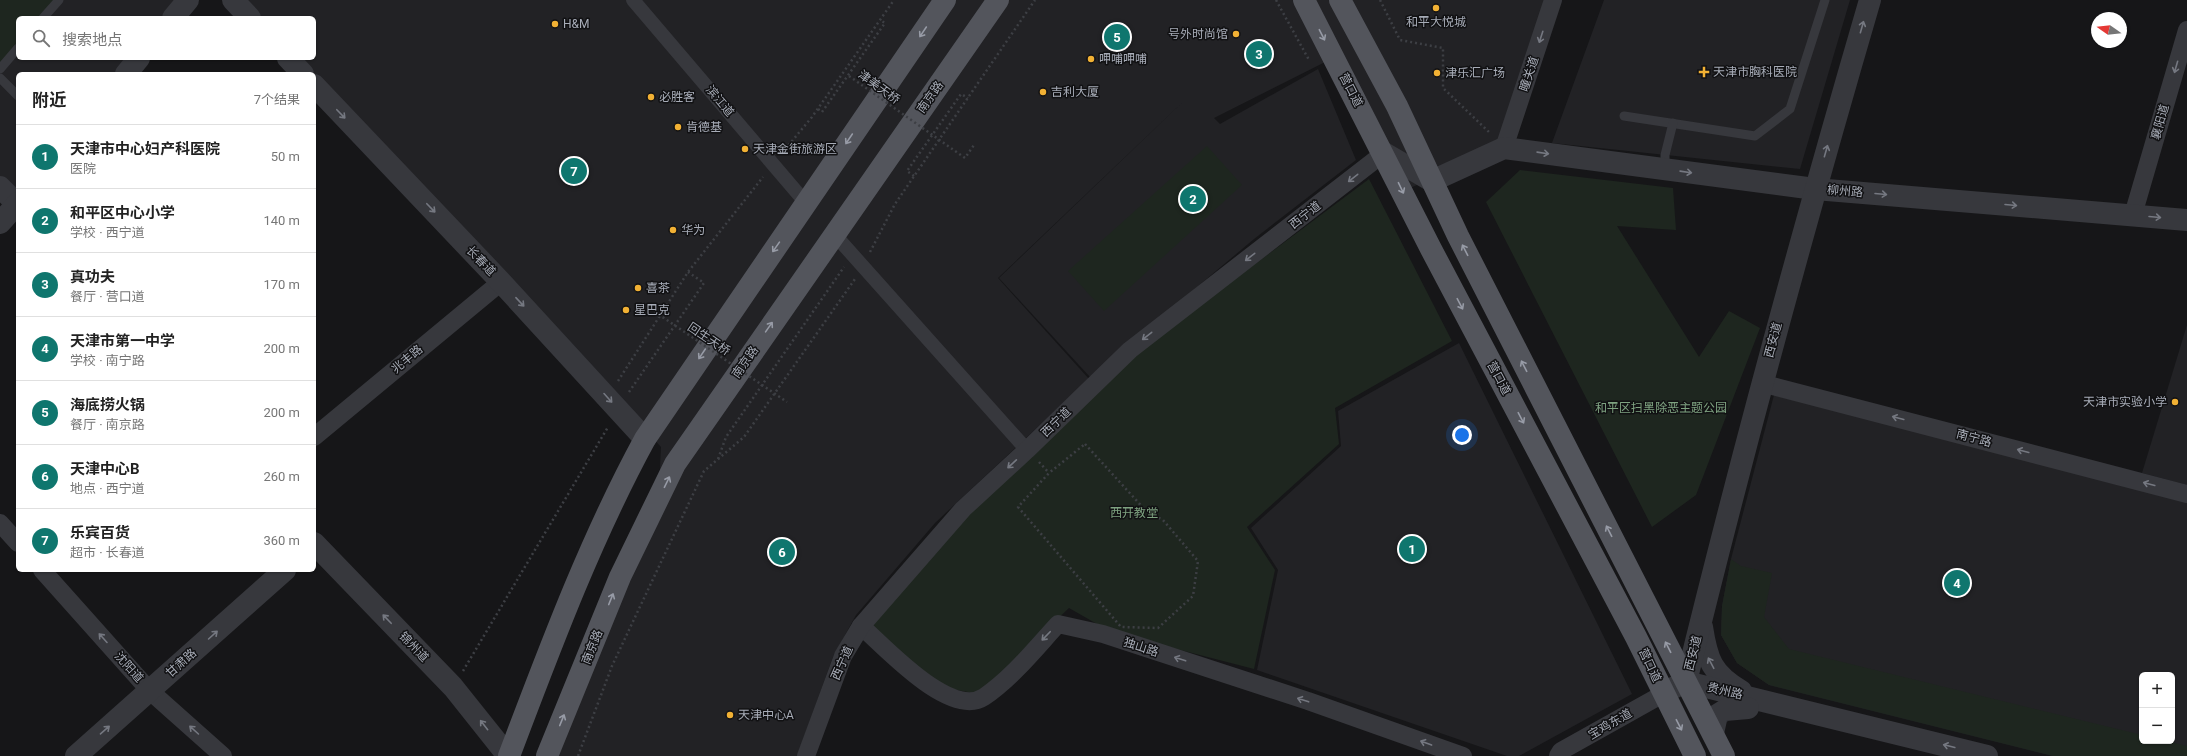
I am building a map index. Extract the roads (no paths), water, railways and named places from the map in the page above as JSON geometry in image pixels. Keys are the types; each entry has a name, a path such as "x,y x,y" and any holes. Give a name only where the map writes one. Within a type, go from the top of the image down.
{"main road":[{"path":"508,756 583,566 618,488 645,439 945,0"},
{"name":"南京路","path":"547,756 620,577 675,464 998,0"},
{"name":"营口道","path":"1304,0 1384,153 1431,249 1636,637 1695,756"},
{"name":"营口道","path":"1340,0 1397,106 1458,236 1724,756"}],"street":[{"path":"175,16 188,0"},
{"path":"233,0 248,16"},
{"name":"滨江道","path":"633,0 806,203"},
{"name":"瞳关道","path":"1504,148 1553,0"},
{"name":"西安道","path":"1689,687 1701,620 1761,383 1870,0"},
{"name":"襄阳道","path":"2133,215 2187,30"},
{"path":"128,72 137,60"},
{"path":"290,60 301,72"},
{"name":"长春道","path":"316,87 501,282 645,439"},
{"path":"1384,153 1432,181 1504,148"},
{"name":"柳州路","path":"1504,148 1815,189 2187,220"},
{"name":"西宁道","path":"806,756 843,656 861,626 963,510 1028,450 1130,350 1384,153"},
{"path":"0,187 16,202"},
{"path":"0,223 16,206"},
{"path":"834,234 1028,450"},
{"name":"兆丰路","path":"316,435 501,282"},
{"name":"南宁路","path":"1761,383 2187,494"},
{"path":"0,523 16,541"},
{"name":"锦州道","path":"316,545 454,687 508,756"},
{"name":"沈阳道","path":"44,572 150,691 223,756"},
{"name":"甘肃路","path":"76,756 283,572"},
{"path":"1701,620 1705,651 1711,664 1727,683 1750,702"},
{"name":"独山路","path":"861,626 934,690 964,701 982,698 1008,676 1058,624 1103,634 1308,701 1463,756"},
{"name":"贵州路","path":"1663,694 1689,687 1987,756"},
{"name":"宝鸡东道","path":"1558,756 1561,751 1663,694"},
{"path":"1713,733 1717,715 1725,710 1750,702"},
{"name":"贵州路","path":"1750,702 1930,756"}],"lane":[{"path":"45,16 59,0"},
{"path":"1624,116 1755,136 1790,109 1825,0"},
{"path":"0,69 16,50"},
{"path":"0,78 16,94"},
{"path":"1665,169 1665,155 1673,124"}],"place":[{"name":"和平大悦城","path":"1436,8"},
{"name":"H&M","path":"555,24"},
{"name":"号外时尚馆","path":"1236,34"},
{"name":"海底捞火锅","path":"1117,37"},
{"name":"真功夫","path":"1259,54"},
{"name":"呷哺呷哺","path":"1091,59"},
{"name":"天津市胸科医院","path":"1704,72"},
{"name":"津乐汇广场","path":"1437,73"},
{"name":"吉利大厦","path":"1043,92"},
{"name":"必胜客","path":"651,97"},
{"name":"肯德基","path":"678,127"},
{"name":"天津金街旅游区","path":"745,149"},
{"name":"乐宾百货","path":"574,171"},
{"name":"和平区中心小学","path":"1193,199"},
{"name":"华为","path":"673,230"},
{"name":"喜茶","path":"638,288"},
{"name":"星巴克","path":"626,310"},
{"name":"天津市实验小学","path":"2175,402"},
{"name":"天津市中心妇产科医院","path":"1412,549"},
{"name":"天津中心B","path":"782,552"},
{"name":"天津市第一中学","path":"1957,583"},
{"name":"天津中心A","path":"730,715"}],"park label":[{"name":"和平区扫黑除恶主题公园","path":"1661,408"},
{"name":"西开教堂","path":"1134,513"}]}
